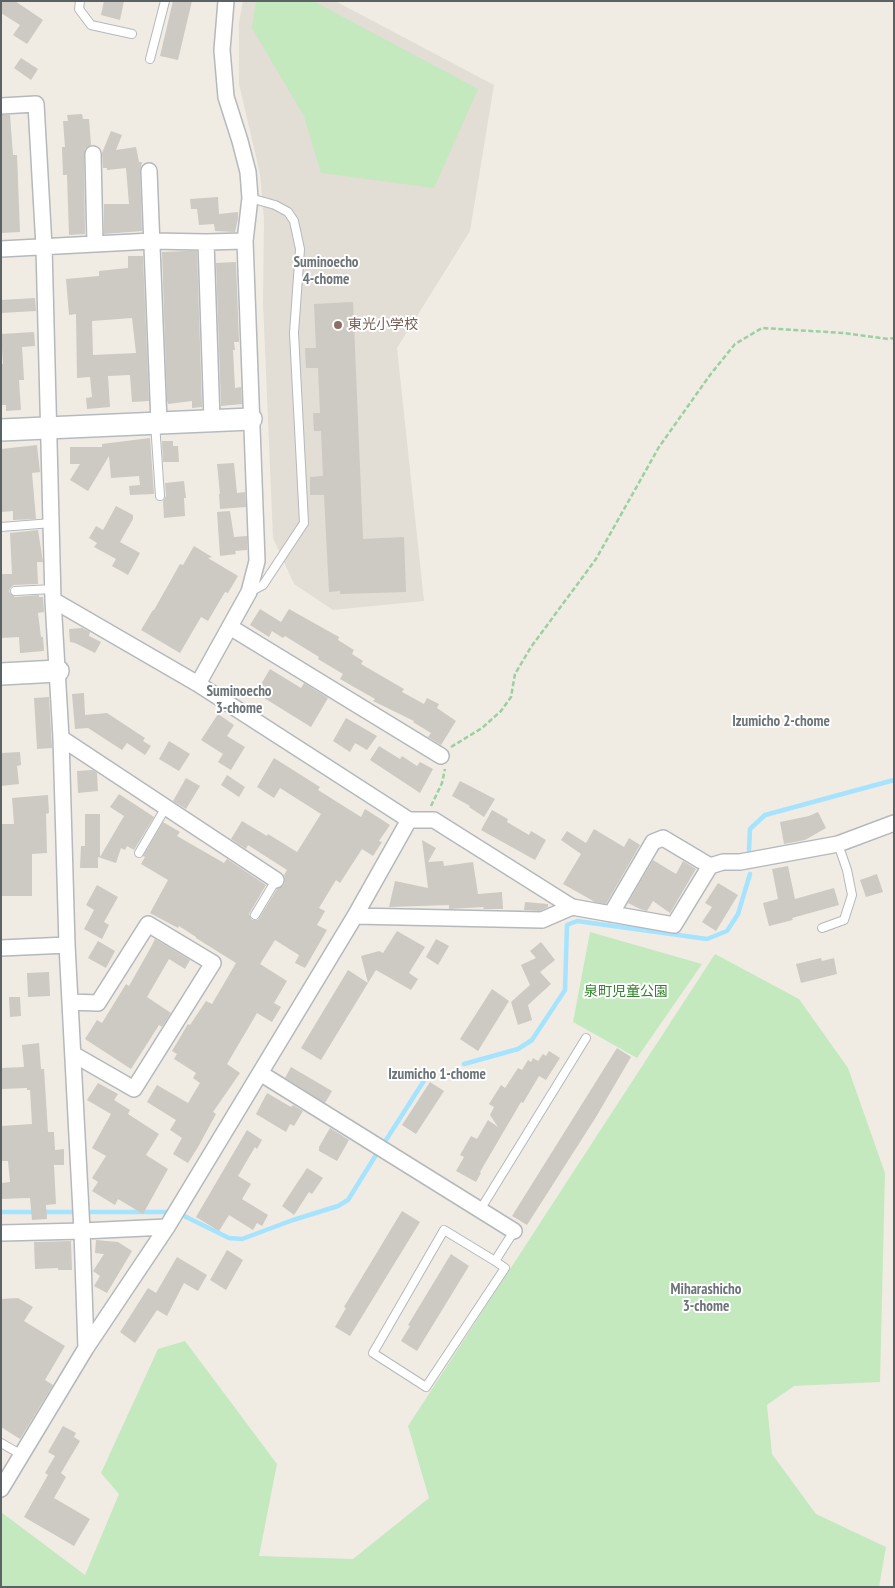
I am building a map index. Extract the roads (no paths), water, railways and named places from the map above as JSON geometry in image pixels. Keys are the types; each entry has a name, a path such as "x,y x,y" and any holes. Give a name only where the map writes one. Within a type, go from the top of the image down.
{"street":[{"path":"198,684 249,592 257,561 245,240 250,198 248,172 226,97 222,50 226,1"},
{"path":"1,106 36,104 44,247 53,595 58,671 67,945 82,1231 86,1348"},
{"path":"93,154 95,244"},
{"path":"150,172 157,423"},
{"path":"1,249 152,241 206,242 245,240"},
{"path":"206,242 212,421"},
{"path":"1,430 251,419"},
{"path":"53,595 416,820 434,820 572,907 674,925 710,866 723,862 740,862 838,844 894,822"},
{"path":"230,627 441,756"},
{"path":"1,674 58,671"},
{"path":"60,738 276,880"},
{"path":"1,1489 86,1348 167,1227 355,916 416,820"},
{"path":"610,914 653,842 664,838 710,866"},
{"path":"355,916 542,920 572,907"},
{"path":"70,1002 98,1003 148,924 213,963 134,1089 73,1054"},
{"path":"1,948 67,945"},
{"path":"260,1073 514,1231"},
{"path":"1,1233 167,1227"}],"lane":[{"path":"80,1 79,9 91,25 132,34"},
{"path":"150,58 165,1"},
{"path":"249,592 263,586 304,523 294,333 300,249 294,221 288,212 275,205 250,198"},
{"path":"157,423 160,496"},
{"path":"1,527 52,523"},
{"path":"15,591 53,595"},
{"path":"139,853 166,807"},
{"path":"822,928 844,920 852,895 847,870 838,844"},
{"path":"255,915 276,880"},
{"path":"480,1210 586,1038"},
{"path":"444,1230 495,1261 505,1268 426,1387 373,1352 444,1230"},
{"path":"495,1261 514,1231"},
{"path":"1,1443 22,1456"}],"waterway":[{"path":"749,850 750,829 765,815 894,780"},
{"path":"464,1064 518,1049 532,1040 565,990 567,925 577,921 707,939 727,931 738,914 750,874"},
{"path":"386,1140 427,1076"},
{"path":"43,1212 176,1212 229,1238 242,1239 338,1206 348,1200 376,1155"},
{"path":"1,1212 35,1212"}],"place":[{"name":"東光小学校","path":"338,325"}],"district":[{"name":"Suminoecho 4-chome","path":"326,272"},
{"name":"Suminoecho 3-chome","path":"239,700"},
{"name":"Izumicho 2-chome","path":"781,722"},
{"name":"Izumicho 1-chome","path":"437,1075"},
{"name":"Miharashicho 3-chome","path":"706,1298"}],"park label":[{"name":"泉町児童公園","path":"626,992"}]}
